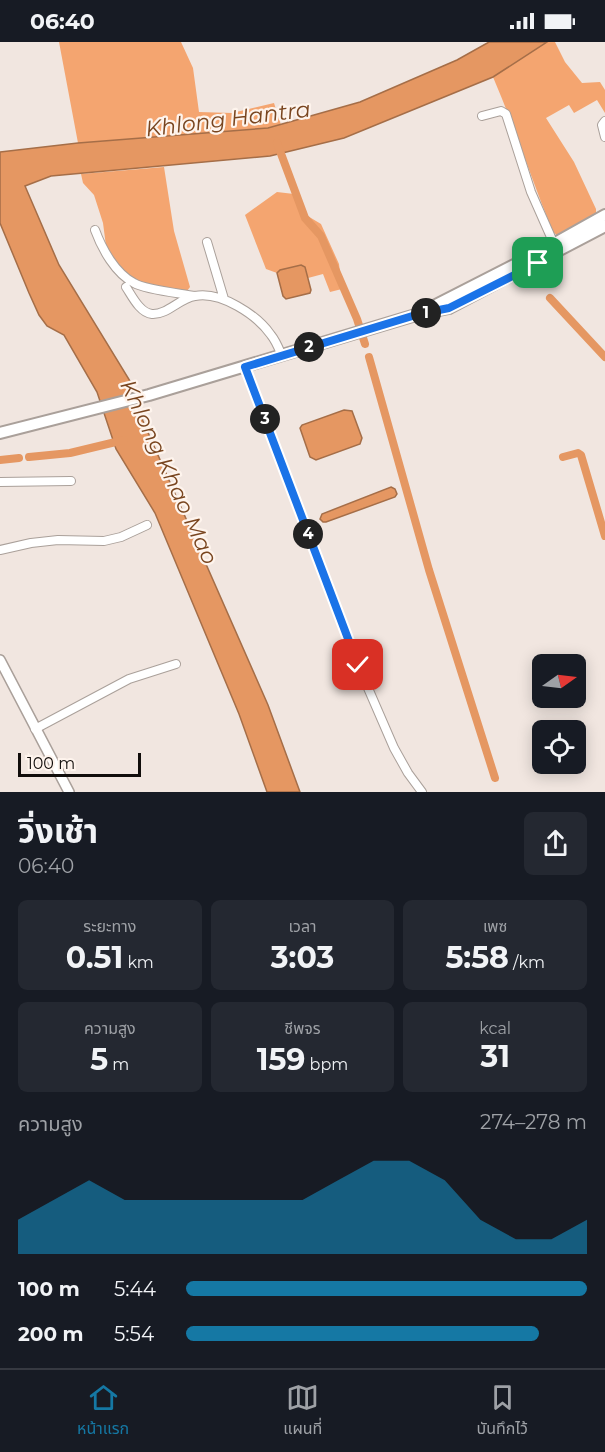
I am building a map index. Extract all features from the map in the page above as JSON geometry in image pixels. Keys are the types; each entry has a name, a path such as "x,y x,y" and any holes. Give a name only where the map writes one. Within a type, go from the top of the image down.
{"main road":[{"path":"419,314 605,215"},
{"path":"0,433 87,412 419,314 449,308 605,226"}],"street":[{"path":"482,116 501,111 506,114 531,192 554,244"},
{"path":"605,121 602,125 605,136"},
{"path":"95,230 101,247 123,276 136,285 224,299 255,318 271,335 282,356"},
{"path":"207,242 224,299"},
{"path":"126,287 144,311 151,314 195,296"},
{"path":"245,367 358,665 394,748 422,792"},
{"path":"0,482 71,481"},
{"path":"0,550 58,540 104,541 121,537 147,525"},
{"path":"0,660 69,792"},
{"path":"35,729 129,678 176,664"}],"shaded area":[{"path":"59,42 181,42 193,68 199,112 232,113 274,103 281,125 268,129 78,143"},
{"path":"489,42 547,42 493,77 344,138 270,156 51,176 25,186 59,265 130,381 143,421 268,705 300,792 267,792 239,714 155,513 116,449 97,392 64,335 47,326 29,293 0,223 0,152 78,143 268,128 360,102 457,60"},
{"path":"547,42 555,42 565,62 582,83 600,82 605,90 605,113 597,100 574,113 569,105 546,118 574,162 596,209 596,214 558,236 553,232 493,77"},
{"path":"164,167 174,231 190,287 187,291 137,282 124,274 106,246 103,223 94,195 83,183 81,174"},
{"path":"277,192 294,194 301,212 321,224 339,264 342,289 330,292 323,274 308,278 305,268 280,270 277,273 266,269 245,215"},
{"path":"301,265 305,267 310,293 286,299 283,296 277,273 280,270"},
{"path":"344,410 352,411 362,438 360,444 316,460 310,457 300,428 302,425"},
{"path":"391,487 397,494 395,497 326,522 320,519 322,514"}],"waterway":[{"path":"277,143 305,218 321,236 357,319 365,344"},
{"path":"550,298 605,357"},
{"path":"369,357 429,570 495,778"},
{"path":"29,457 70,453 124,440"},
{"path":"563,457 578,453 581,455 605,536"},
{"path":"0,460 19,458"}],"route":[{"path":"358,665 245,367 419,314 449,308 538,263"}],"water label":[{"name":"Khlong Hantra","path":"228,119"},
{"name":"Khlong Khao Mao","path":"169,472"}]}
